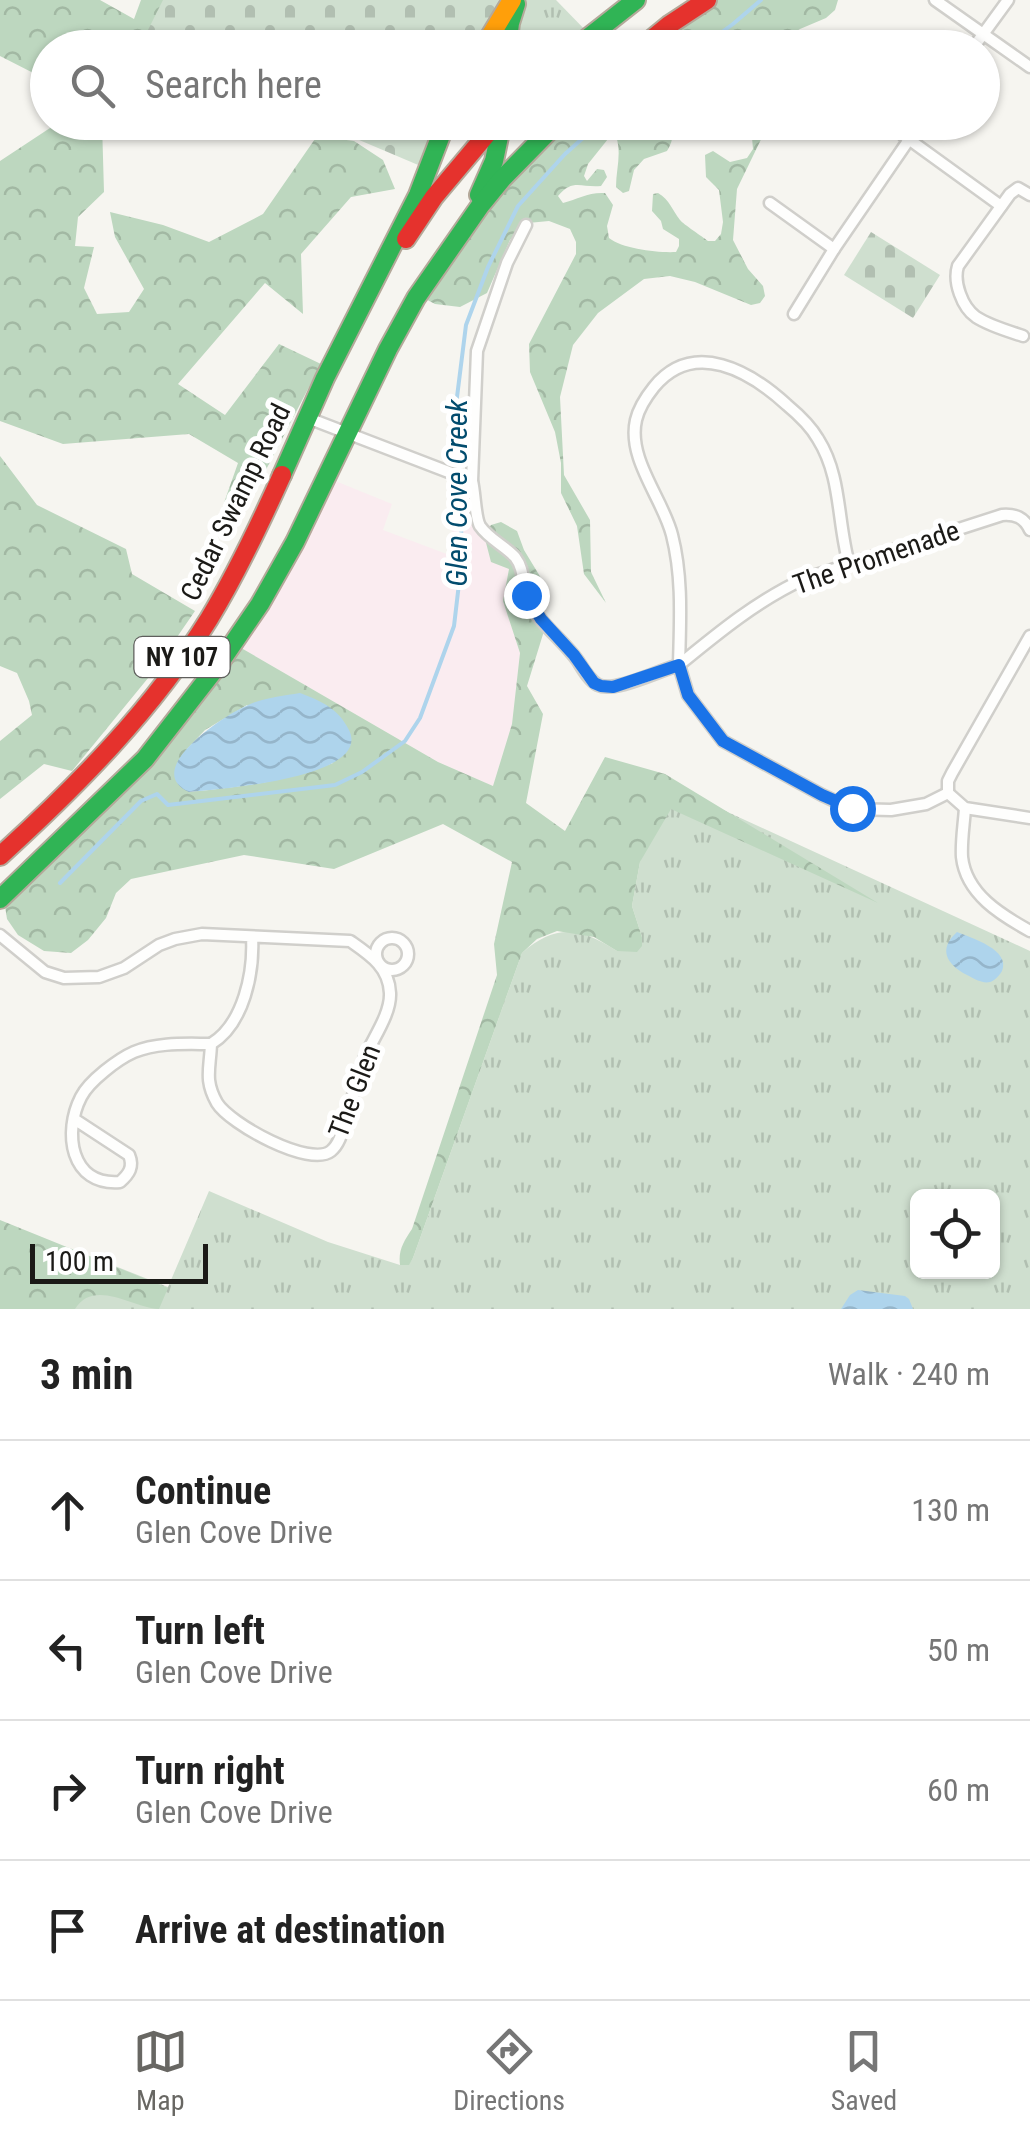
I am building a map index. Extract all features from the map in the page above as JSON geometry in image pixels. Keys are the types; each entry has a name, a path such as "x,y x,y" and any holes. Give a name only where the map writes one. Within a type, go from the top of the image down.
{"main road":[{"path":"509,30 515,0"},
{"path":"495,30 515,0"},
{"path":"598,30 636,0"},
{"path":"664,30 707,0"},
{"path":"510,23 511,30"},
{"name":"Cedar Swamp Road","path":"0,856 92,769 149,704 212,616 264,519 339,348 430,170 440,140"},
{"path":"374,284 434,197 483,140"},
{"name":"NY 107","path":"0,899 145,759 260,604 316,500 388,349 459,234 464,213 482,192 490,174 496,140"},
{"path":"459,234 502,179 540,140"}],"street":[{"path":"936,0 977,30"},
{"path":"985,30 1008,0"},
{"path":"1000,46 1030,67"},
{"path":"794,314 908,140 1001,206"},
{"path":"1023,336 976,317 958,287 956,273 1010,194 1018,188 1030,194"},
{"path":"770,203 834,250"},
{"path":"526,225 507,263 478,351 470,480 477,500 476,517 480,526 514,556 522,570 529,603 594,683 613,687 679,665"},
{"path":"849,564 833,470 804,420 774,392 730,366 704,362 674,370 660,380 644,400 635,438 641,464 665,511 673,540 680,593 679,665 688,695 723,741 852,808 891,810 926,804 948,793"},
{"path":"308,418 470,480"},
{"name":"The Promenade","path":"679,665 780,590 1002,515 1020,517 1030,530"},
{"path":"1030,636 948,781 948,793 965,808 1030,818"},
{"path":"965,808 962,856 966,875 986,902 1030,931"},
{"name":"The Glen","path":"0,935 45,972 64,978 99,976 124,968 175,939 215,934 350,942 370,954 386,972 391,998 361,1070 341,1135 330,1152 312,1156 288,1148 219,1106 208,1083 211,1044"},
{"path":"74,1119 129,1155 130,1172 120,1182 96,1179 74,1157 74,1119 80,1098 99,1076 137,1050 211,1044 219,1039 244,997 253,958 252,937"}],"shaded area":[{"path":"328,478 392,504 383,530 452,556 453,482 467,486 470,503 509,569 503,601 520,653 512,724 493,786 438,762 236,645"}],"green space":[{"path":"0,0 100,0 134,19 141,0 177,0 171,30 30,30 30,71 0,56"},
{"path":"163,0 512,0 493,30 148,30"},
{"path":"513,0 556,0 585,30 495,30"},
{"path":"707,0 838,0 835,10 826,18 798,30 665,30"},
{"path":"32,140 102,140 104,192 78,217 75,246 94,247 84,288 97,314 129,312 144,289 115,237 110,212 209,242 263,214 314,140 354,141 383,160 395,189 351,197 301,254 303,314 265,283 178,384 225,415 279,344 321,364 245,510 219,517 238,463 189,434 63,444 0,421 0,161"},
{"path":"359,140 440,140 430,170"},
{"path":"544,140 607,140 588,164 584,176 587,181 597,169 604,170 607,177 601,186 573,185 558,196 563,203 605,193 613,205 607,226 609,238 641,249 676,252 679,239 663,229 652,211 653,194 658,193 668,202 682,222 708,241 715,241 723,222 719,190 706,177 705,155 713,151 730,162 747,158 753,149 752,140 761,140 737,189 733,240 748,269 763,286 765,296 760,303 751,305 670,276 644,279 598,313 573,345 560,397 564,475 590,520 591,572 606,603 584,574 577,526 561,493 555,432 530,372 529,344 576,254 570,229 549,221 528,223 510,240 487,293 460,307 435,304 416,294"},
{"path":"617,140 672,140 667,151 644,159 634,170 629,191 623,193 616,187"},
{"path":"871,232 940,275 913,318 844,275"},
{"path":"0,456 37,505 126,549 132,574 195,611 153,672 72,771 44,764 0,799 0,741 32,715 17,673 0,666"},
{"path":"501,522 517,531 544,583 544,631 527,686 543,714 526,803 565,831 605,757 665,774 878,903 671,809 640,862 632,906 642,937 637,952 617,951 594,937 557,931 537,939 522,953 413,1258 409,1265 400,1265 401,1250 412,1229 497,975 494,944 512,862 443,824 334,869 244,855 131,879 116,893 106,918 71,953 44,951 18,935 7,919 5,906 10,889 145,759 236,645 438,762 493,786 512,724 520,653 503,601 509,569 491,562 484,535 491,525","holes":["247,705 333,763 262,783 189,792 187,749 205,730"]},
{"path":"660,781 1030,951 1030,1309 45,1309 67,1247 168,1287 209,1191 328,1242 400,1265 409,1264 522,953 546,937 569,932 592,937 617,951 642,937 632,906"},
{"path":"0,1220 168,1288 159,1309 103,1295 83,1300 75,1309 0,1309"}],"water":[{"path":"300,693 322,702 345,722 350,747 338,760 316,770 257,784 189,792 177,782 174,771 180,758 205,732 259,701"},
{"path":"957,932 988,946 1001,957 1002,971 995,979 978,980 950,961 946,950"},
{"path":"858,1290 905,1296 913,1309 841,1309"}],"waterway":[{"name":"Glen Cove Creek","path":"725,30 761,0"},
{"name":"Glen Cove Creek","path":"60,883 141,801 157,794 168,805 335,785 362,772 405,741 420,718 454,626 462,558 459,461 452,437 466,325 488,267 518,206 581,140"}],"traffic: fast":[{"path":"598,30 636,0"},
{"path":"509,30 516,4"},
{"path":"282,475 325,378 418,195 439,140"},
{"path":"479,195 498,140"},
{"path":"0,899 145,759 219,664 260,604 295,542 416,298 480,206 540,140"}],"traffic: slow":[{"path":"494,30 512,0"}],"traffic: jam":[{"path":"663,30 707,0"},
{"path":"406,239 434,197 482,140"},
{"path":"0,856 86,774 164,684 219,602 282,475"}],"route":[{"path":"526,595 594,683 613,687 679,665 688,695 723,741 852,808"}]}
